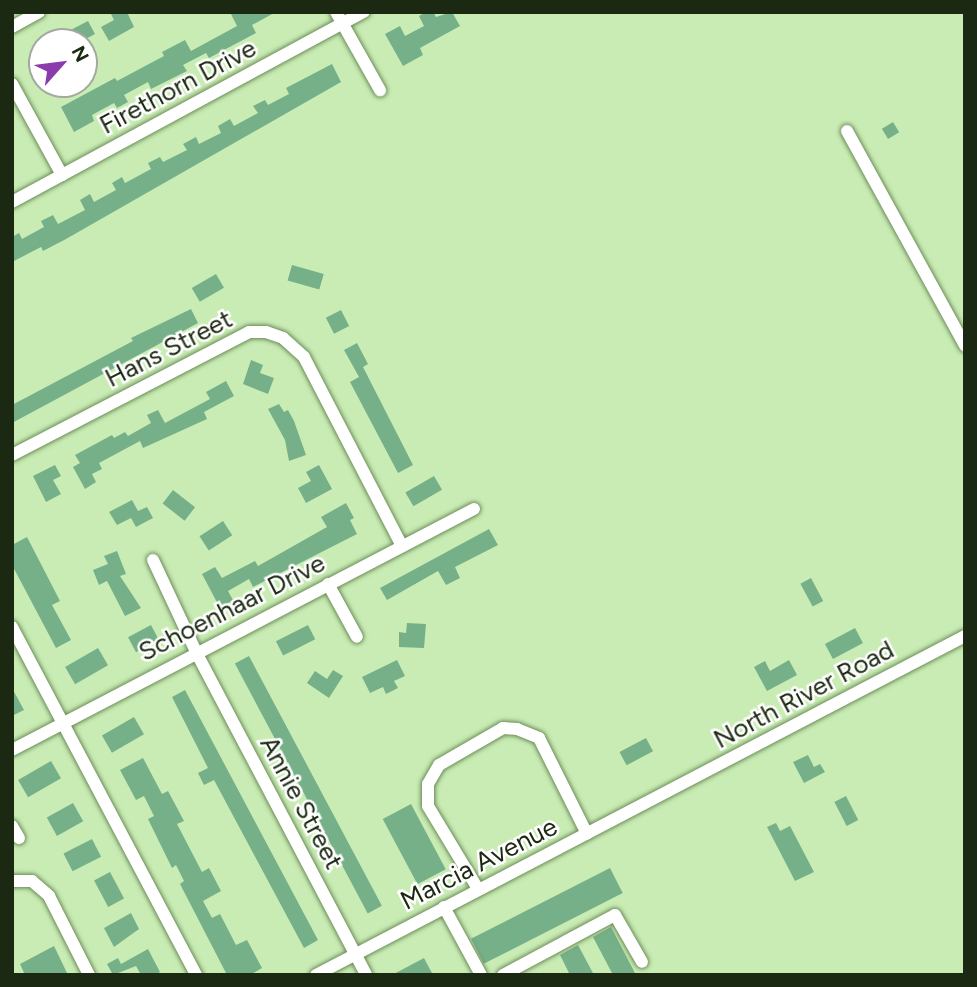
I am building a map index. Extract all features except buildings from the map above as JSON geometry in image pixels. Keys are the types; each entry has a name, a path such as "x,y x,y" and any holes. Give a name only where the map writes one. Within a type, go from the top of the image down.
{"street":[{"path":"12,27 39,12"},
{"name":"Firethorn Drive","path":"12,202 340,18 365,12"},
{"path":"340,18 380,90"},
{"path":"12,84 62,175"},
{"path":"847,131 965,346"},
{"name":"Hans Street","path":"12,455 249,332 265,332 283,338 304,357 402,546"},
{"name":"Schoenhaar Drive","path":"12,750 474,509"},
{"name":"Annie Street","path":"153,560 196,652 366,975"},
{"path":"328,584 357,637"},
{"path":"12,627 196,975"},
{"name":"North River Road","path":"664,794 965,636"},
{"path":"478,889 428,806 428,784 439,765 503,728 517,729 539,738 587,834"},
{"name":"Marcia Avenue","path":"316,975 664,794"},
{"path":"12,826 19,838"},
{"path":"12,881 33,881 49,896 89,975"},
{"path":"444,907 481,975"},
{"path":"503,975 615,915 642,962"}]}
